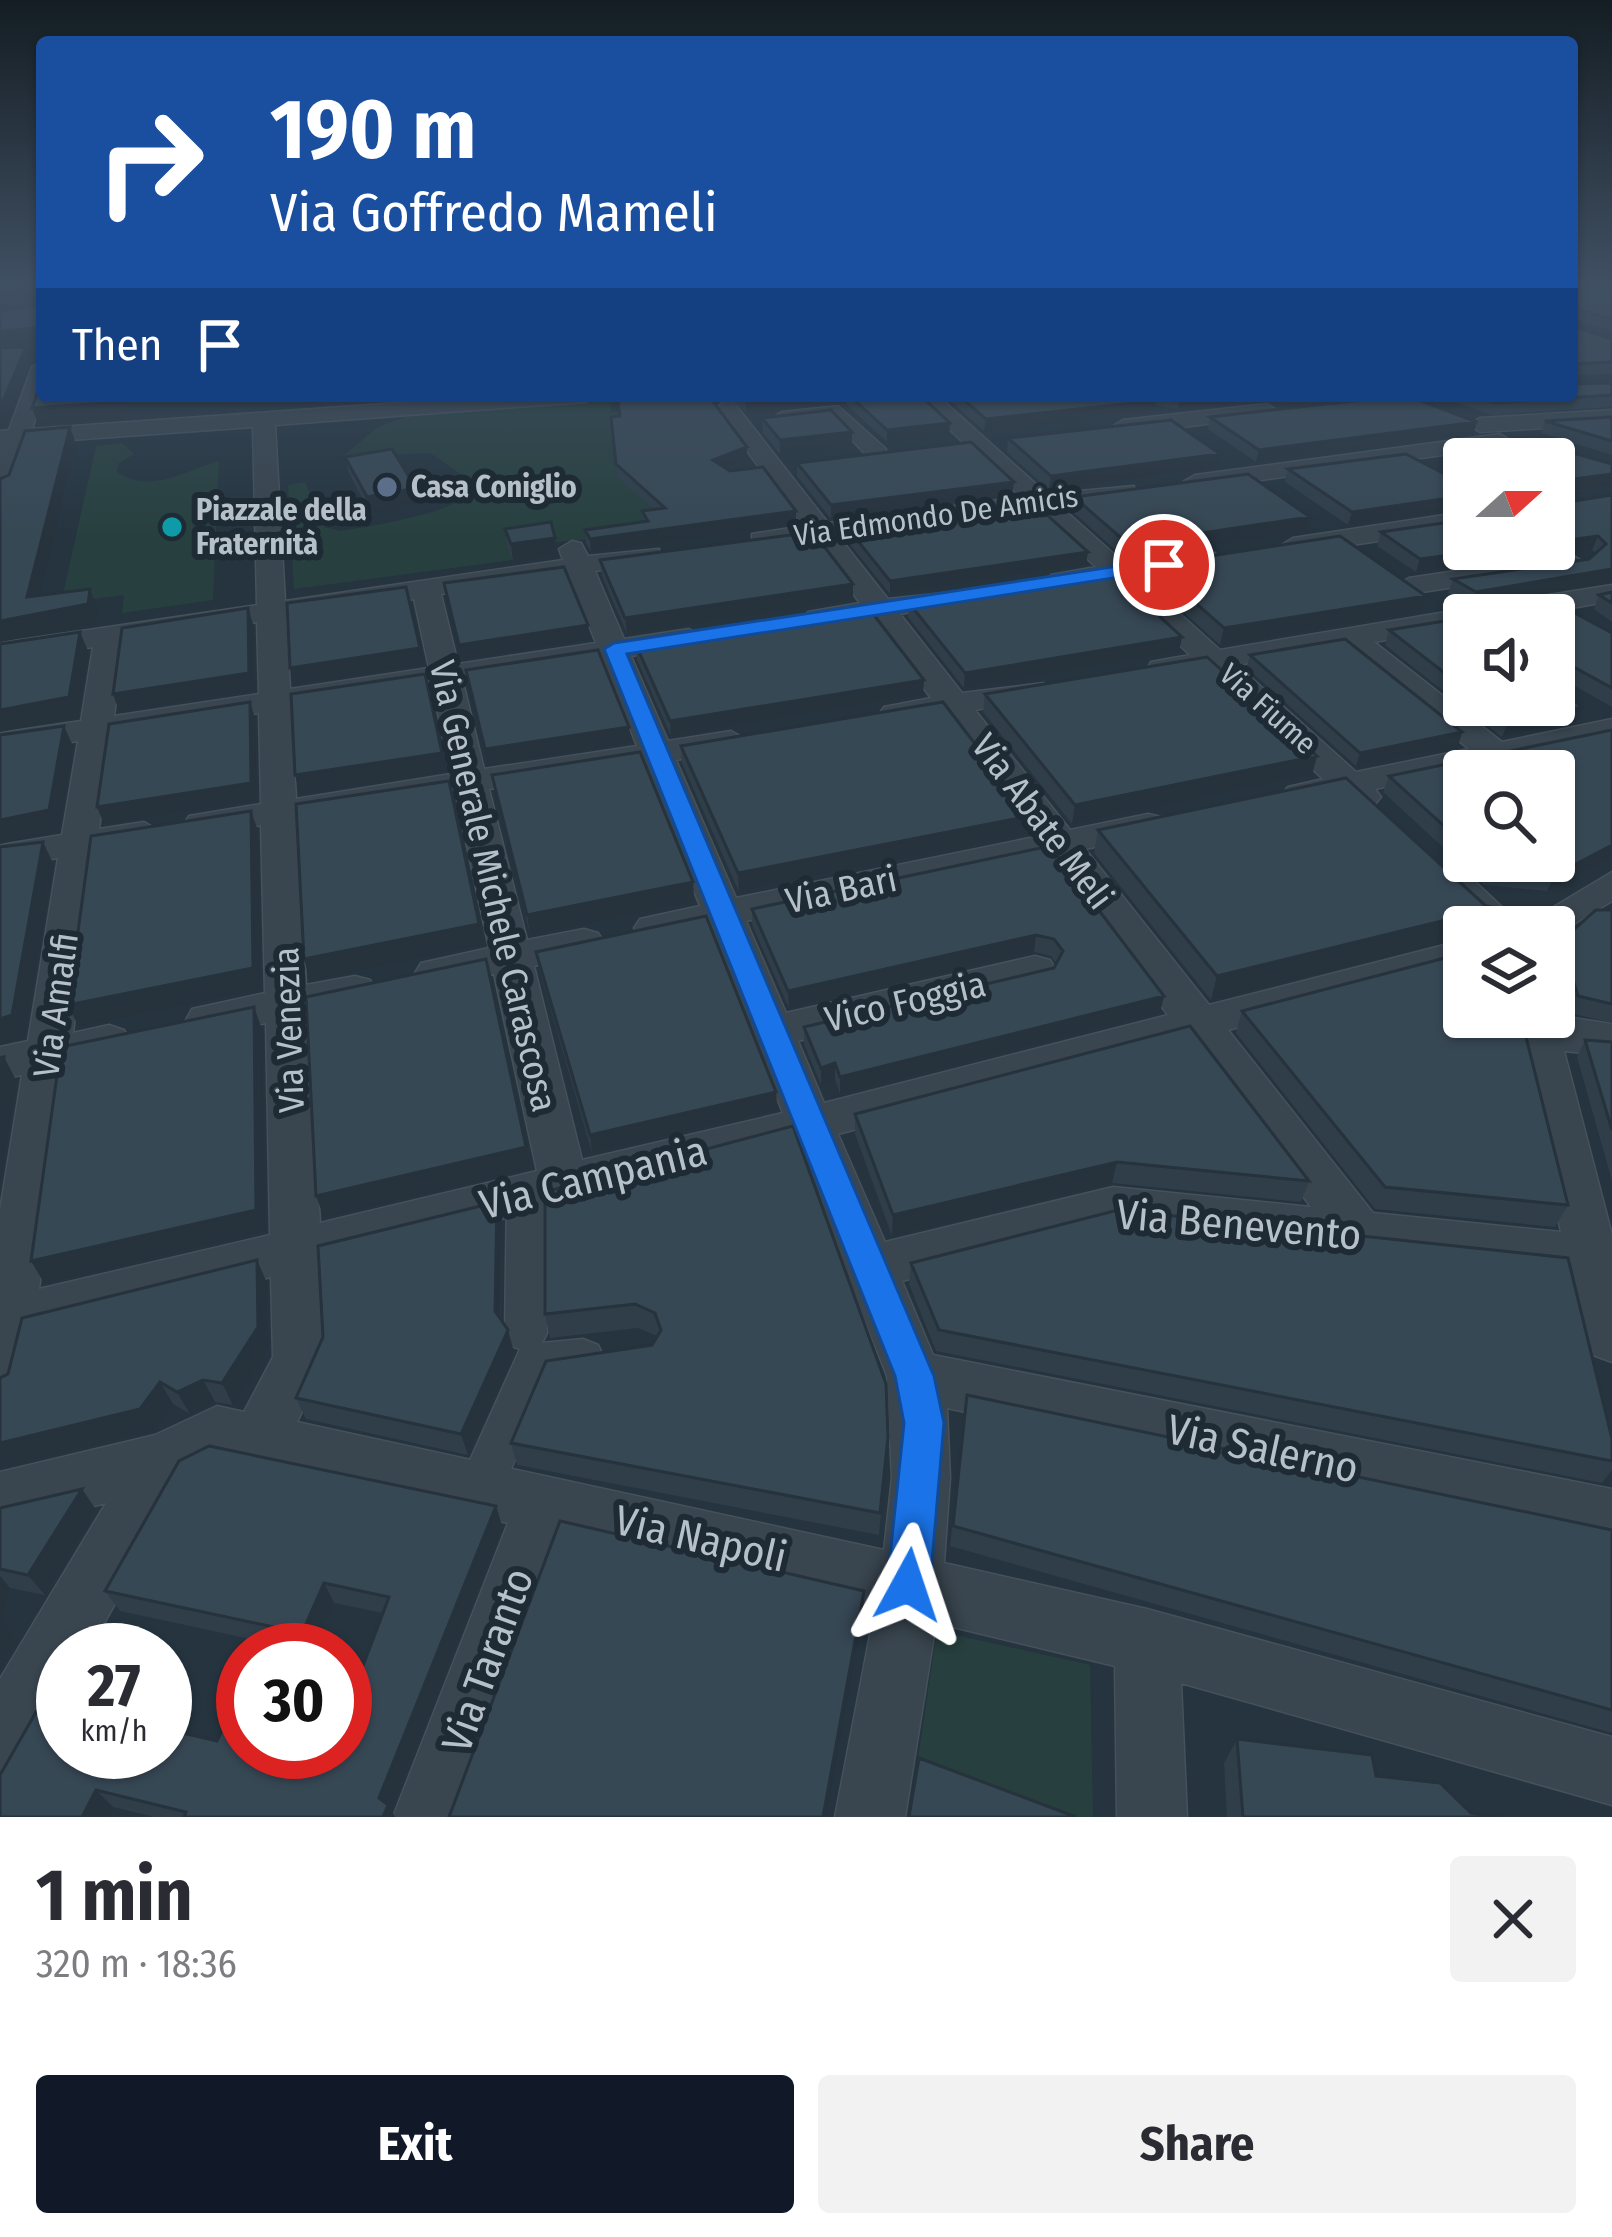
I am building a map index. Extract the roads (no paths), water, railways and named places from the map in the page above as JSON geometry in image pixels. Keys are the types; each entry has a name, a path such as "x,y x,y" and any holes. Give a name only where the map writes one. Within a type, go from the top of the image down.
{"street":[{"path":"0,490 9,438 36,381"},
{"path":"9,438 142,418 264,419 405,402"},
{"name":"Via Fiume","path":"934,402 989,441 1042,501 1383,815"},
{"path":"1141,402 1104,418 1176,409 1282,410"},
{"path":"1176,409 1249,475 1443,605"},
{"name":"Via Abate Meli","path":"878,454 838,413 733,416 1359,1233"},
{"name":"Via Edmondo De Amicis","path":"734,544 1407,454 1527,443 1471,422 1612,416"},
{"name":"Via Venezia","path":"258,1442 300,1359 264,419"},
{"path":"938,447 989,441"},
{"path":"1407,454 1443,476"},
{"path":"1033,585 1443,523"},
{"path":"0,652 425,587 576,557 668,553"},
{"path":"1575,555 1612,577"},
{"path":"576,557 915,1376 924,1423 908,1585 870,1817"},
{"path":"1392,574 1583,560"},
{"name":"Via Generale Michele Carascosa","path":"425,587 511,957 545,1189"},
{"path":"792,622 989,592"},
{"path":"1575,599 1612,593"},
{"path":"1575,615 1593,626"},
{"path":"1118,676 1443,623"},
{"path":"0,742 725,632"},
{"name":"Via Amalfi","path":"0,1377 4,1321 110,634"},
{"path":"1349,637 1490,750"},
{"path":"862,719 1071,684"},
{"path":"1575,701 1612,728"},
{"path":"1513,750 1612,728"},
{"path":"0,856 772,734"},
{"path":"1260,802 1443,764"},
{"name":"Via Bari","path":"0,1063 1193,816"},
{"path":"1434,863 1480,906"},
{"name":"Via Campania","path":"4,1321 814,1123 1443,959"},
{"name":"Vico Foggia","path":"775,1031 1035,970"},
{"path":"1575,1033 1612,1040"},
{"path":"1540,1038 1602,1258 1612,1338"},
{"path":"526,1333 545,1189"},
{"name":"Via Benevento","path":"872,1267 1114,1208 1602,1258"},
{"path":"480,1489 534,1363 618,1354"},
{"name":"Via Salerno","path":"915,1376 1612,1519"},
{"name":"Via Napoli","path":"0,1501 164,1461 218,1433 546,1502 1147,1642 1612,1771"},
{"path":"0,1743 164,1461"},
{"name":"Via Taranto","path":"428,1817 546,1502"},
{"path":"1147,1642 1152,1817"}],"place":[{"name":"Casa Coniglio","path":"387,487"},
{"name":"Piazzale della Fraternità","path":"172,527"}]}
